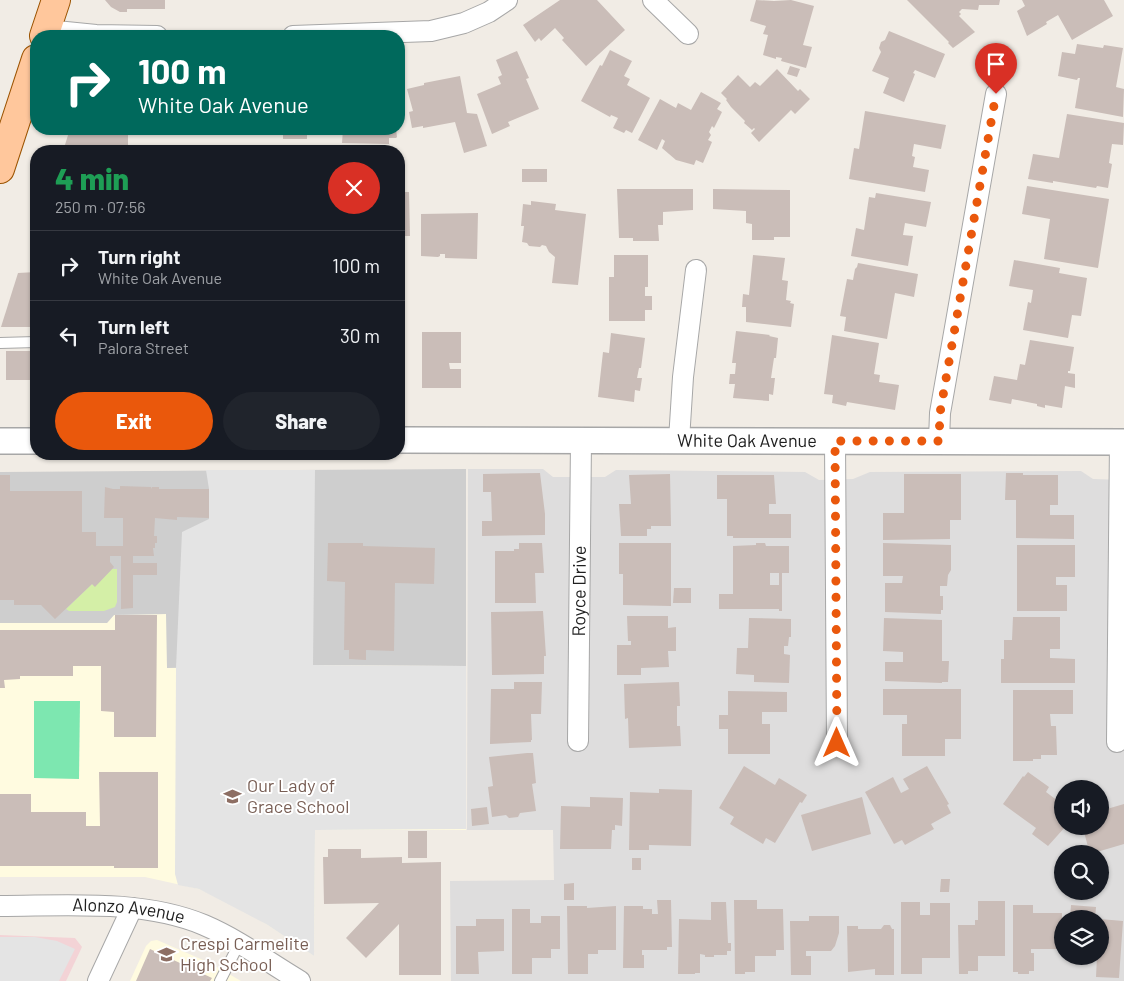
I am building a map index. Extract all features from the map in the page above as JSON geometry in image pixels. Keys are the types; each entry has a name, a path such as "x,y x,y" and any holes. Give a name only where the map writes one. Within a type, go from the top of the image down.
{"main road":[{"path":"46,30 56,0"},
{"path":"0,169 30,77"}],"street":[{"path":"405,32 431,31 464,24 489,12 507,0"},
{"path":"653,0 688,34"},
{"path":"939,441 940,413 996,94"},
{"path":"679,440 683,377 696,270"},
{"name":"White Oak Avenue","path":"405,440 1122,442"},
{"name":"Royce Drive","path":"578,741 581,440"},
{"path":"0,441 30,441"},
{"path":"835,441 837,743"},
{"path":"1117,742 1122,442"},
{"name":"Alonzo Avenue","path":"0,906 132,908 158,912 203,925 240,942 300,981"},
{"path":"98,981 132,908"}],"lane":[{"path":"0,342 30,342"},
{"path":"220,981 240,942"}],"shaded area":[{"path":"466,469 466,666 313,665 167,668 166,614 114,615 107,623 0,623 0,472"},
{"path":"468,469 543,469 553,477 605,477 616,470 805,472 819,480 853,479 870,472 1081,471 1093,479 1124,480 1124,981 451,981 450,881 554,880 553,830 467,830"},
{"path":"206,470 315,470 313,665 466,666 466,829 315,830 314,956 266,924 199,889 178,885 175,874 176,668 182,532 209,519 209,489"},
{"name":"Our Lady of Grace School","path":"167,614 167,668 313,665 466,666 466,830 315,830 314,956 245,910 199,889 145,877 0,877 0,623 107,623 114,615"},
{"path":"0,935 75,938 82,947 66,981 0,981"},
{"path":"0,937 35,937 57,941 75,949 59,981 0,981"},
{"name":"Crespi Carmelite High School","path":"157,940 210,963 241,981 130,981 146,946 151,941"}],"green space":[{"path":"112,569 117,569 117,602 115,607 104,611 69,611 66,609 92,584 95,586"},
{"path":"34,701 80,701 79,779 34,778"}],"building":[{"path":"105,0 165,0 165,9 127,9 127,12 120,12 111,7"},
{"path":"560,0 597,0 625,30 586,66 562,40 564,38 555,28 541,41 539,38 535,42 523,25"},
{"path":"756,0 791,0 814,6 803,45 812,47 806,68 781,61 782,58 776,57 776,59 763,55 768,35 763,34 766,26 750,21"},
{"path":"907,0 1000,0 999,5 979,5 978,10 962,9 959,12 961,14 959,16 975,32 953,48"},
{"path":"1022,0 1104,0 1113,16 1072,40 1058,15 1027,36 1017,11 1025,6"},
{"path":"889,31 945,54 935,78 915,70 904,102 883,93 889,78 872,71 881,52 879,48 881,42 885,40"},
{"path":"1077,44 1103,48 1104,45 1123,48 1116,87 1124,89 1123,117 1075,108 1080,78 1077,80 1058,76 1062,52 1075,54"},
{"path":"610,50 632,61 624,76 630,79 627,85 650,98 632,133 626,130 624,133 613,128 618,118 611,115 610,117 581,101"},
{"path":"517,51 529,78 526,79 539,109 508,122 510,126 492,134 477,94 501,84 498,77 502,75 496,60"},
{"path":"790,66 800,69 797,77 787,74"},
{"path":"777,69 798,91 800,89 810,99 795,114 791,110 759,142 751,133 755,129 752,130 744,123 745,121 731,107 721,93 738,75 750,87 755,82 760,86"},
{"path":"460,76 467,113 477,114 487,146 464,153 455,122 423,128 423,126 412,128 409,112 413,111 407,89 424,85 424,83"},
{"path":"701,92 721,103 717,109 722,112 714,128 712,126 709,132 711,135 708,140 712,142 703,163 696,160 694,165 676,160 662,148 665,141 662,139 657,150 638,140 660,99 676,108 678,103 691,110"},
{"path":"865,111 946,125 941,149 914,144 912,156 915,157 913,167 929,170 925,192 849,179 854,148 859,149"},
{"path":"1067,114 1124,123 1123,145 1112,144 1109,163 1112,164 1108,188 1028,179 1033,154 1059,158"},
{"path":"68,135 128,135 128,145 65,145"},
{"path":"283,135 307,135 307,139 283,139"},
{"path":"343,135 397,135 396,138 389,138 389,144 342,143"},
{"path":"522,169 547,169 547,182 522,182"},
{"path":"1027,186 1109,199 1098,268 1044,259 1050,219 1022,214"},
{"path":"617,189 693,189 693,210 663,212 663,225 658,225 659,241 633,241 633,238 619,238"},
{"path":"713,189 790,190 790,237 774,237 774,240 752,240 752,224 746,223 746,211 713,209"},
{"path":"405,192 409,192 410,236 405,236"},
{"path":"876,193 931,202 926,227 905,223 903,235 913,236 908,266 851,256 856,228 864,230 869,197 875,198"},
{"path":"531,201 556,204 555,210 586,214 578,285 552,283 555,257 546,246 529,246 527,243 522,242 524,226 521,226 523,204 531,205"},
{"path":"478,213 477,259 445,258 445,254 440,254 438,257 421,256 421,214"},
{"path":"614,255 648,255 648,287 645,287 645,296 652,296 652,310 645,310 645,321 609,321 609,277 614,277"},
{"path":"753,255 785,258 782,280 788,281 786,300 794,304 791,327 746,322 746,307 742,307 743,294 749,295"},
{"path":"1014,260 1060,268 1059,273 1087,278 1081,316 1072,315 1068,338 1023,330 1028,302 1031,303 1033,290 1009,286"},
{"path":"858,263 918,274 914,297 895,293 887,339 844,331 846,317 840,316 847,279 853,280"},
{"path":"30,272 30,327 1,327 18,273"},
{"path":"736,331 770,335 778,338 771,378 775,378 773,395 769,394 769,401 733,398 735,384 729,384 730,374 735,374 736,363 732,363"},
{"path":"422,332 461,332 461,363 449,363 450,369 461,369 461,388 422,388"},
{"path":"611,333 645,338 641,368 639,368 637,378 642,378 640,391 635,390 634,402 598,397 603,352 609,353"},
{"path":"832,335 879,343 874,374 880,375 879,382 899,385 895,410 847,402 846,406 832,403 833,395 824,394"},
{"path":"1030,340 1074,347 1068,373 1075,374 1075,388 1065,386 1062,408 1045,405 1045,408 1037,406 1037,404 1012,399 1011,404 989,400 994,376 1017,380 1020,364 1025,365"},
{"path":"6,351 30,351 30,380 6,380"},
{"path":"540,473 545,514 545,535 482,536 482,521 492,521 491,492 483,492 483,474"},
{"path":"1006,473 1058,475 1058,505 1050,505 1050,515 1074,515 1074,539 1016,538 1016,500 1005,500"},
{"path":"670,474 671,526 651,526 651,529 647,529 647,536 621,536 619,504 631,504 629,475"},
{"path":"904,474 961,474 961,520 950,520 950,539 883,540 883,513 904,513"},
{"path":"0,475 10,475 10,491 82,491 82,532 96,532 96,546 123,546 123,518 104,518 105,487 113,489 120,489 120,486 151,487 151,489 152,487 159,487 159,489 209,489 209,518 177,517 177,520 155,518 154,536 157,536 157,543 155,543 155,548 153,548 154,556 133,556 133,563 157,563 157,575 133,575 133,608 121,609 121,556 110,556 110,562 114,567 95,587 92,584 55,619 41,605 14,605 14,600 0,600"},
{"path":"717,475 774,475 776,504 769,504 769,514 791,514 791,538 733,538 733,536 727,536 727,499 717,499"},
{"path":"328,543 363,543 363,546 435,548 434,584 395,583 394,651 366,650 366,660 349,659 349,650 344,650 345,582 327,581"},
{"path":"519,543 542,543 544,573 535,573 536,603 495,603 495,551 514,551 514,549 519,549"},
{"path":"619,543 671,543 671,606 623,605 623,574 619,574"},
{"path":"756,543 765,543 766,546 789,546 789,573 782,573 782,611 779,611 779,609 719,609 719,594 733,594 733,546 756,545","holes":["770,573 779,573 779,585 770,585"]},
{"path":"883,543 951,545 951,570 948,575 947,586 940,586 940,596 943,596 943,610 941,610 941,614 885,612 885,583 902,583 903,576 883,576"},
{"path":"1017,545 1075,545 1075,577 1056,577 1056,585 1067,585 1067,611 1017,611"},
{"path":"674,588 691,588 691,603 673,603"},
{"path":"543,611 546,656 544,656 544,674 492,675 491,612"},
{"path":"115,615 157,615 156,737 114,737 114,712 101,711 101,666 73,666 73,676 20,676 20,679 4,680 5,688 0,688 0,630 115,630"},
{"path":"627,616 668,616 668,628 676,627 676,651 668,651 669,667 641,668 641,675 617,675 617,645 631,645 631,641 628,641"},
{"path":"1013,617 1060,617 1060,649 1050,649 1050,658 1075,659 1075,683 1001,683 1001,659 1004,659 1004,640 1012,640"},
{"path":"749,618 791,619 791,637 789,637 788,646 784,646 784,654 790,655 789,683 754,682 754,675 736,674 737,648 748,648"},
{"path":"884,618 942,620 942,661 949,661 948,682 885,681 885,662 903,662 903,652 883,651"},
{"path":"514,682 542,682 541,714 531,714 532,740 531,742 490,744 491,689 514,689"},
{"path":"679,682 680,706 677,706 677,726 680,726 681,746 629,748 628,718 625,719 624,684"},
{"path":"883,689 961,689 961,739 945,739 945,756 902,756 902,724 907,724 907,715 883,715"},
{"path":"1013,690 1073,690 1073,714 1050,714 1051,726 1056,726 1057,755 1041,755 1041,759 1033,759 1033,761 1013,761"},
{"path":"728,691 787,692 787,712 762,712 762,724 770,724 770,754 728,754 728,729 719,729 719,715 728,715"},
{"path":"533,753 536,783 532,784 536,811 520,813 518,817 509,818 506,815 492,817 488,787 493,786 489,757"},
{"path":"744,766 775,785 779,778 807,795 802,803 800,802 775,843 766,838 763,844 730,824 734,817 719,808"},
{"path":"927,766 949,804 947,805 951,813 931,824 934,829 905,845 902,840 894,844 865,792 893,777 901,793 909,789 903,779"},
{"path":"99,772 158,772 158,868 0,866 0,794 31,794 31,812 86,812 86,826 100,826"},
{"path":"1028,772 1049,787 1046,792 1054,798 1054,835 1058,835 1048,846 1032,834 1036,828 1003,804"},
{"path":"659,789 692,790 691,846 649,845 649,850 629,850 630,792 659,793"},
{"path":"590,797 623,798 622,826 615,825 615,830 612,830 611,849 560,849 561,806 590,807"},
{"path":"862,797 871,834 812,851 801,815"},
{"path":"1124,804 1124,844 1109,848 1109,845 1088,845 1085,835 1109,835 1109,808"},
{"path":"487,807 489,824 472,826 471,809"},
{"path":"408,831 427,831 427,858 408,858"},
{"path":"328,849 361,849 361,858 402,857 402,863 441,862 441,975 399,975 399,924 366,958 346,938 379,903 324,904 323,857 328,857"},
{"path":"632,858 641,858 641,870 632,870"},
{"path":"941,879 950,879 949,892 940,892"},
{"path":"574,883 574,900 564,900 564,884"},
{"path":"657,900 671,900 672,947 667,947 667,950 642,950 644,968 623,968 624,906 643,906 643,909 652,909 652,914 658,914"},
{"path":"734,900 757,900 757,909 783,909 784,950 776,950 776,956 755,956 755,972 735,974"},
{"path":"978,901 1005,901 1005,956 978,956 978,971 968,971 968,974 959,974 958,925 975,925 975,920 978,920"},
{"path":"711,902 726,902 728,943 731,943 731,951 727,951 727,955 714,955 714,957 705,957 705,955 700,954 700,973 678,974 679,919 711,920"},
{"path":"901,902 920,902 920,915 930,915 930,903 950,903 950,958 922,958 922,974 901,974"},
{"path":"1013,905 1033,905 1033,913 1054,913 1054,949 1031,949 1031,953 1034,953 1034,971 1029,971 1029,974 1013,972"},
{"path":"1071,905 1096,907 1096,910 1071,910"},
{"path":"567,906 587,906 587,908 616,906 616,950 598,950 598,954 588,954 588,974 568,974"},
{"path":"512,909 530,909 530,923 541,923 541,916 560,916 560,949 551,949 551,958 532,958 532,974 512,974"},
{"path":"809,916 839,916 839,933 835,946 831,951 806,951 806,956 811,956 811,975 791,975 790,921 809,921"},
{"path":"476,919 504,919 504,951 478,952 479,974 456,974 456,926 476,926"},
{"path":"1109,920 1123,921 1119,978 1096,977 1097,965 1109,965"},
{"path":"884,925 890,925 894,929 894,975 875,975 875,969 848,972 847,926 858,926 858,929 881,929"},
{"path":"150,949 212,978 210,981 136,981"}],"place":[{"name":"Our Lady of Grace School","path":"233,796"},
{"name":"Crespi Carmelite High School","path":"166,954"}],"route":[{"path":"837,743 835,441 939,441 940,413 996,94"}]}
